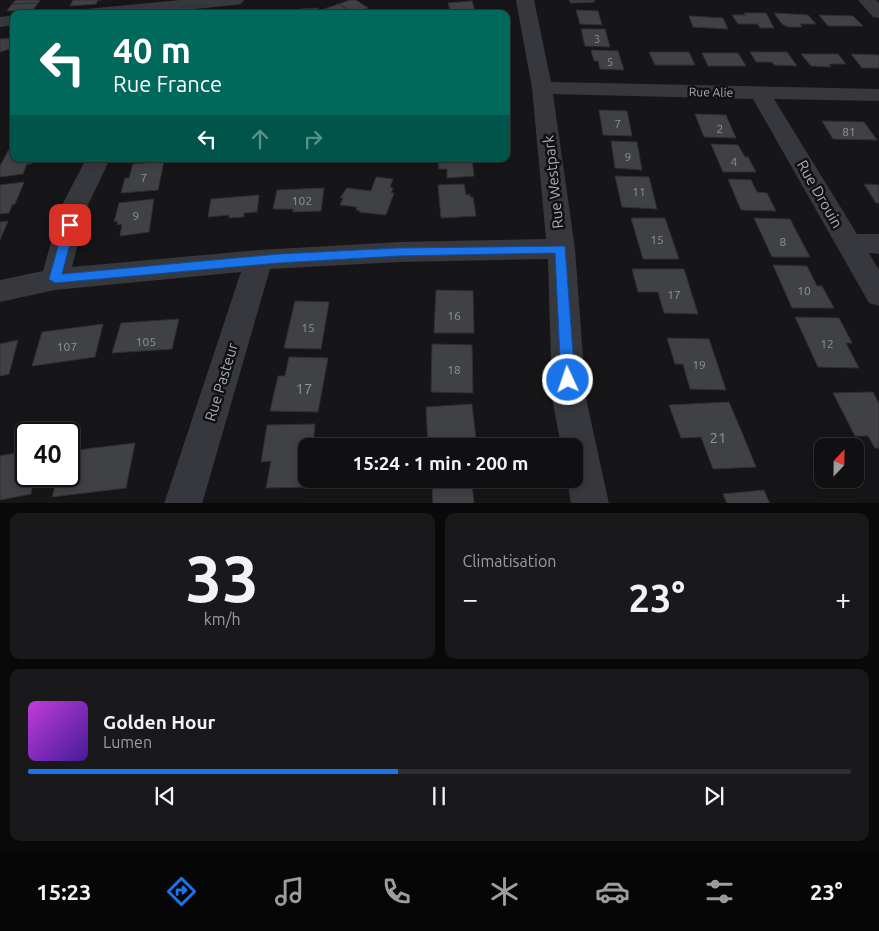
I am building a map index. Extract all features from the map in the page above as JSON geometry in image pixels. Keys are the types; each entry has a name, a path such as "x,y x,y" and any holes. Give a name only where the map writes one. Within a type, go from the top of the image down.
{"street":[{"path":"129,10 235,0"},
{"path":"867,0 879,13"},
{"name":"Rue Westpark","path":"526,5 542,88 561,248 569,398 590,503"},
{"name":"Rue Alie","path":"542,88 879,95"},
{"name":"Rue Drouin","path":"760,93 879,294"},
{"path":"55,279 74,207 96,162"},
{"path":"848,243 879,244"},
{"path":"0,291 55,279 260,260 398,252 561,248"},
{"name":"Rue Pasteur","path":"183,503 260,260"}],"building":[{"path":"16,0 40,0 38,3 12,4"},
{"path":"73,0 98,0 96,4 70,6"},
{"path":"356,0 368,8 348,10 339,4"},
{"path":"569,0 594,0 595,2 571,3"},
{"path":"472,1 475,10 450,10 448,3"},
{"path":"38,3 33,10 7,11 12,4"},
{"path":"339,4 349,10 325,10 324,9"},
{"path":"316,8 319,10 301,10"},
{"path":"576,10 598,11 602,25 580,24"},
{"path":"744,13 766,13 774,28 760,28 758,24 738,24 732,15 746,15"},
{"path":"774,13 808,15 816,24 800,24 802,27 788,27 782,24"},
{"path":"819,15 853,16 863,26 828,26"},
{"path":"689,16 723,18 728,29 693,27"},
{"path":"581,29 605,29 610,47 585,46"},
{"path":"10,38 10,49 0,52 0,39"},
{"path":"591,50 618,51 624,70 600,69 598,61 594,61"},
{"path":"649,52 689,52 695,65 655,65"},
{"path":"750,52 787,52 797,66 774,65 772,62 756,62"},
{"path":"702,53 738,53 746,66 708,66"},
{"path":"801,54 838,54 846,64 829,64 831,67 811,66"},
{"path":"851,54 879,55 879,68 862,68"},
{"path":"599,110 627,111 632,136 603,135"},
{"path":"695,114 726,115 736,138 704,137"},
{"path":"822,121 864,122 877,140 833,139"},
{"path":"611,141 637,142 642,170 615,168"},
{"path":"711,144 738,145 745,157 748,157 756,172 723,172"},
{"path":"9,149 10,162 33,162 27,164 23,174 0,177 0,166"},
{"path":"164,162 158,190 121,193 125,178 129,178 133,164"},
{"path":"472,162 474,176 447,178 447,169 439,169 438,163"},
{"path":"615,176 649,177 657,209 622,207"},
{"path":"376,177 393,179 390,187 393,188 391,193 394,193 386,215 359,212 356,210 357,207 340,205 343,198 340,198 347,188 371,191"},
{"path":"728,179 751,180 757,192 767,193 776,211 741,210"},
{"path":"24,182 9,213 0,214 0,185"},
{"path":"464,184 466,195 470,194 470,197 473,197 476,216 441,218 438,185"},
{"path":"864,184 879,185 879,203 876,203"},
{"path":"324,188 321,211 293,212 293,209 273,209 277,190"},
{"path":"259,195 257,212 244,213 244,217 229,218 229,215 208,217 211,199"},
{"path":"154,199 149,232 120,236 122,224 117,225 118,221 114,222 119,203"},
{"path":"631,218 665,218 679,259 643,259"},
{"path":"754,218 790,219 810,257 772,257"},
{"path":"8,221 0,240 0,222"},
{"path":"773,265 807,266 817,286 822,286 834,308 792,308"},
{"path":"632,269 684,269 698,314 664,313 658,292 638,292"},
{"path":"436,290 473,291 474,333 434,333"},
{"path":"295,301 329,302 321,349 284,348"},
{"path":"795,317 839,318 852,343 846,343 859,368 818,367"},
{"path":"179,319 172,349 112,353 121,323"},
{"path":"103,324 95,357 32,366 42,332"},
{"path":"667,338 709,339 726,390 690,389 683,364 675,364"},
{"path":"18,340 9,374 0,376 0,344"},
{"path":"432,344 472,345 473,393 431,392"},
{"path":"289,357 328,358 318,412 270,411 278,376 285,376"},
{"path":"873,392 879,404 879,448 875,448 868,436 855,436 833,393"},
{"path":"729,402 756,467 713,469 701,437 681,438 669,405"},
{"path":"472,404 476,438 428,438 426,407"},
{"path":"315,424 314,438 298,438 298,487 266,488 271,461 261,462 267,425"},
{"path":"135,443 126,488 52,497 55,487 80,487 80,450"},
{"path":"15,453 15,487 32,487 31,494 0,500 0,456"},
{"path":"432,488 473,488 474,503 433,503"},
{"path":"764,490 770,503 727,503 723,494"}],"route":[{"path":"70,225 55,279 279,259 398,252 561,248 568,380"}]}
